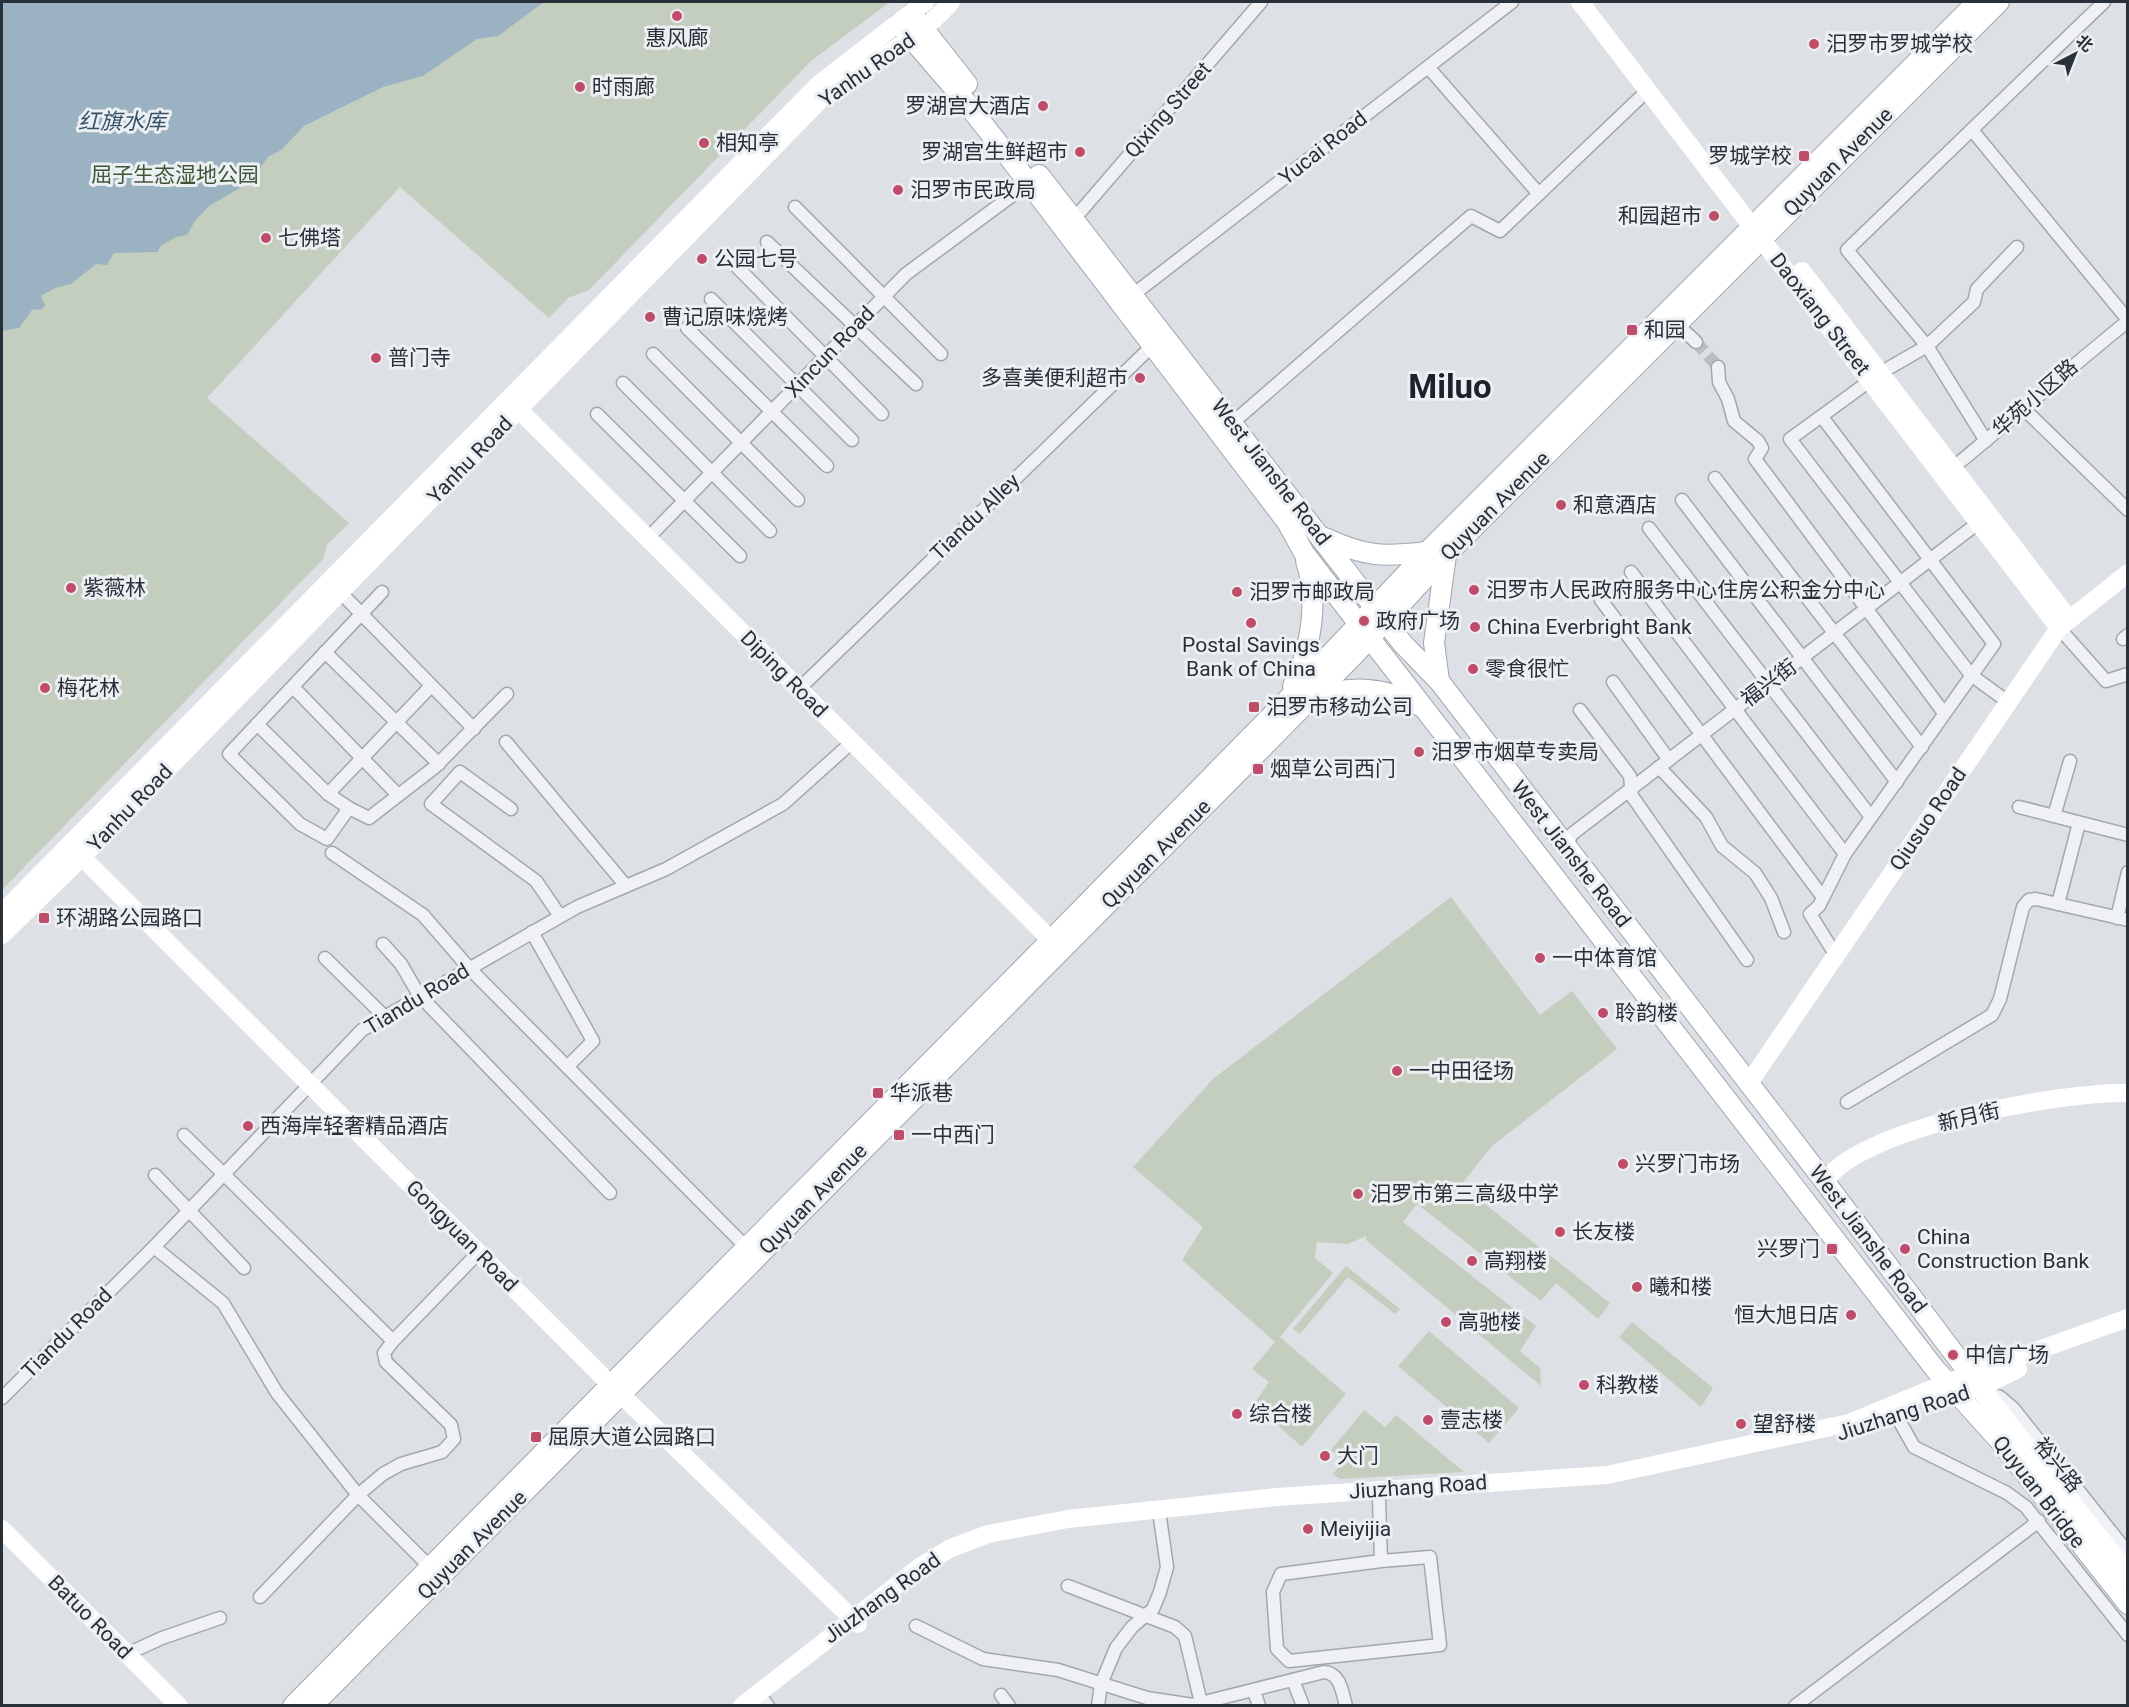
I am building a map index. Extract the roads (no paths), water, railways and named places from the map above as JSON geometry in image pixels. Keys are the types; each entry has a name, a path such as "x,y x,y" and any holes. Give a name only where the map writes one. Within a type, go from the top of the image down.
{"main road":[{"name":"Quyuan Avenue","path":"292,1706 430,1567 616,1390 746,1247 1308,701 1365,630 1436,553 1760,228 1977,2"},
{"name":"Quyuan Avenue","path":"1436,553 1677,324 1760,228 1998,2"},
{"name":"West Jianshe Road","path":"914,22 961,96 1287,522 1304,553 1951,1388"},
{"name":"West Jianshe Road","path":"914,22 1134,294 1231,424 1323,537 1403,644 1439,681 1976,1381"},
{"path":"1323,537 1358,553 1395,556 1436,553 1434,643 1439,681"},
{"path":"1287,700 1304,663 1308,646 1312,590 1304,553"},
{"name":"Quyuan Avenue","path":"312,1706 616,1390 1056,945 1287,700 1365,630"},
{"path":"1308,701 1342,689 1369,691 1404,697 1429,712"},
{"name":"Quyuan Bridge","path":"1976,1381 2006,1434 2127,1604"},
{"name":"Quyuan Bridge","path":"1951,1388 2006,1434 2127,1575"}],"street":[{"name":"Yanhu Road","path":"2,935 82,857 340,592 513,404 819,84 846,60 951,2"},
{"name":"Qixing Street","path":"1074,219 1261,2"},
{"name":"Yucai Road","path":"1134,294 1512,2"},
{"name":"Daoxiang Street","path":"1580,2 1876,376 1948,471 1978,523 2064,623"},
{"path":"1591,2 1760,228"},
{"path":"1986,441 1927,346 1847,250 2104,2"},
{"path":"1428,67 1539,194"},
{"path":"1231,424 1471,216 1500,231 1648,90"},
{"path":"1972,130 2127,321"},
{"name":"Xincun Road","path":"647,539 906,274 1029,183"},
{"path":"795,207 941,354"},
{"path":"767,242 916,384"},
{"path":"2008,702 1971,675 1790,439 1876,376 1927,346 1974,302 1977,289 2017,247"},
{"path":"738,268 882,414"},
{"path":"711,299 852,440"},
{"name":"华苑小区路","path":"1948,471 2127,321"},
{"path":"1677,324 1696,342"},
{"path":"687,328 827,466"},
{"name":"Tiandu Alley","path":"799,689 1152,346"},
{"path":"653,354 798,500"},
{"path":"1719,368 1719,382 1728,399 1734,421 1758,441 1762,448 1755,459 1944,713"},
{"path":"623,383 770,531"},
{"name":"Yanhu Road","path":"2,913 343,569 513,404"},
{"name":"Diping Road","path":"513,404 1056,945"},
{"path":"2024,409 2127,510"},
{"path":"597,414 740,556"},
{"path":"1822,417 1994,644 1845,854 1819,906 1810,914 1836,954"},
{"path":"1948,471 2106,681 2127,674"},
{"path":"1715,478 1922,747"},
{"path":"1682,500 1897,782"},
{"name":"福兴街","path":"1566,848 1572,834 1978,523"},
{"path":"1649,528 1871,817"},
{"path":"1631,572 1845,854"},
{"name":"Qiusuo Road","path":"1749,1083 2064,623 2127,573"},
{"path":"340,592 474,729"},
{"path":"349,808 327,839 300,824 229,754 382,592"},
{"path":"1601,600 1822,896"},
{"path":"325,652 439,764"},
{"path":"1613,682 1664,763 1706,817 1722,846 1755,873 1771,898 1784,932"},
{"path":"328,794 432,686"},
{"path":"293,687 398,795"},
{"path":"257,724 328,794 369,818 439,764 507,694"},
{"path":"1580,710 1630,776 1632,796 1747,960"},
{"path":"506,742 626,886"},
{"name":"Tiandu Road","path":"2,1398 154,1247 309,1082 362,1030 419,995 560,916 666,869 783,804 851,743"},
{"path":"2054,816 2070,760"},
{"path":"511,809 460,772 431,804 536,881 560,916"},
{"path":"2019,807 2127,835"},
{"path":"2058,904 2079,823"},
{"name":"Gongyuan Road","path":"69,844 616,1390 855,1621"},
{"path":"332,853 423,915 469,968 746,1247"},
{"path":"1847,1102 1992,1015 2000,999 2023,907 2029,900 2036,899 2122,919 2127,872"},
{"path":"532,932 593,1041 567,1067"},
{"path":"383,944 401,964 419,995 610,1193"},
{"path":"325,958 384,1016"},
{"name":"新月街","path":"1825,1182 1831,1172 1865,1150 1911,1131 1995,1110 2063,1098 2127,1094"},
{"path":"184,1135 393,1341"},
{"path":"155,1175 244,1268"},
{"path":"154,1247 223,1303 277,1393 358,1495 430,1567"},
{"path":"260,1597 358,1495 401,1464 442,1452 454,1439 451,1425 386,1362 384,1353 478,1253"},
{"name":"Jiuzhang Road","path":"1976,1381 2127,1318"},
{"name":"Jiuzhang Road","path":"742,1706 761,1701 921,1566 951,1548 988,1534 1027,1525 1277,1497 1607,1474 1849,1423 1893,1411 1951,1388 2025,1366 2127,1328"},
{"name":"裕兴路","path":"1976,1381 2013,1408 2127,1553"},
{"path":"1893,1411 1914,1447 2007,1493 2039,1521 2127,1635"},
{"name":"Jiuzhang Road","path":"855,1621 926,1573 994,1540 1066,1528 1160,1518 1379,1500 1608,1485 1854,1433 1893,1411"},
{"path":"1379,1500 1381,1561"},
{"path":"1098,1706 1101,1684 1124,1636 1153,1609 1167,1567 1160,1518"},
{"path":"1795,1706 2039,1521"},
{"name":"Batuo Road","path":"2,1529 179,1706"},
{"path":"1430,1557 1440,1645 1289,1661 1277,1649 1273,1592 1281,1574 1381,1561 1430,1557"},
{"path":"1068,1586 1174,1627 1185,1636 1209,1703"},
{"path":"127,1654 162,1638 220,1618"},
{"path":"916,1626 983,1659 1058,1670 1128,1692 1173,1703 1193,1705 1209,1703 1324,1671 1332,1672 1337,1677 1346,1706"},
{"path":"1293,1680 1303,1706"},
{"path":"1254,1691 1259,1706"},
{"path":"1128,1692 1134,1706"}],"water":[{"name":"红旗水库","path":"2,2 544,2 498,36 477,39 423,76 383,87 304,126 281,150 268,157 250,182 209,206 195,221 187,235 176,237 160,246 158,252 114,253 107,265 96,264 71,284 55,288 41,296 45,305 42,309 32,310 19,328 2,331"}],"tunnel":[{"path":"1696,342 1718,367"}],"place":[{"name":"惠风廊","path":"677,16"},
{"name":"汨罗市罗城学校","path":"1814,44"},
{"name":"时雨廊","path":"580,87"},
{"name":"罗湖宫大酒店","path":"1043,106"},
{"name":"相知亭","path":"704,143"},
{"name":"罗湖宫生鲜超市","path":"1080,152"},
{"name":"罗城学校","path":"1804,156"},
{"name":"汨罗市民政局","path":"898,190"},
{"name":"和园超市","path":"1714,216"},
{"name":"七佛塔","path":"266,238"},
{"name":"公园七号","path":"702,259"},
{"name":"曹记原味烧烤","path":"650,317"},
{"name":"和园","path":"1632,330"},
{"name":"普门寺","path":"376,358"},
{"name":"多喜美便利超市","path":"1140,378"},
{"name":"和意酒店","path":"1561,505"},
{"name":"紫薇林","path":"71,588"},
{"name":"汨罗市人民政府服务中心住房公积金分中心","path":"1474,590"},
{"name":"汨罗市邮政局","path":"1237,592"},
{"name":"政府广场","path":"1364,621"},
{"name":"Postal Savings Bank of China","path":"1251,623"},
{"name":"China Everbright Bank","path":"1475,627"},
{"name":"零食很忙","path":"1473,669"},
{"name":"梅花林","path":"45,688"},
{"name":"汨罗市移动公司","path":"1254,707"},
{"name":"汨罗市烟草专卖局","path":"1419,752"},
{"name":"烟草公司西门","path":"1258,769"},
{"name":"环湖路公园路口","path":"44,918"},
{"name":"一中体育馆","path":"1540,958"},
{"name":"聆韵楼","path":"1603,1013"},
{"name":"一中田径场","path":"1397,1071"},
{"name":"华派巷","path":"878,1093"},
{"name":"西海岸轻奢精品酒店","path":"248,1126"},
{"name":"一中西门","path":"899,1135"},
{"name":"兴罗门市场","path":"1623,1164"},
{"name":"汨罗市第三高级中学","path":"1358,1194"},
{"name":"长友楼","path":"1560,1232"},
{"name":"兴罗门","path":"1832,1249"},
{"name":"China Construction Bank","path":"1905,1249"},
{"name":"高翔楼","path":"1472,1261"},
{"name":"曦和楼","path":"1637,1287"},
{"name":"恒大旭日店","path":"1851,1315"},
{"name":"高驰楼","path":"1446,1322"},
{"name":"中信广场","path":"1953,1355"},
{"name":"科教楼","path":"1584,1385"},
{"name":"综合楼","path":"1237,1414"},
{"name":"壹志楼","path":"1428,1420"},
{"name":"望舒楼","path":"1741,1424"},
{"name":"屈原大道公园路口","path":"536,1437"},
{"name":"大门","path":"1325,1456"},
{"name":"Meiyijia","path":"1308,1529"}],"district":[{"name":"Miluo","path":"1450,386"}],"park label":[{"name":"屈子生态湿地公园","path":"175,175"}]}
